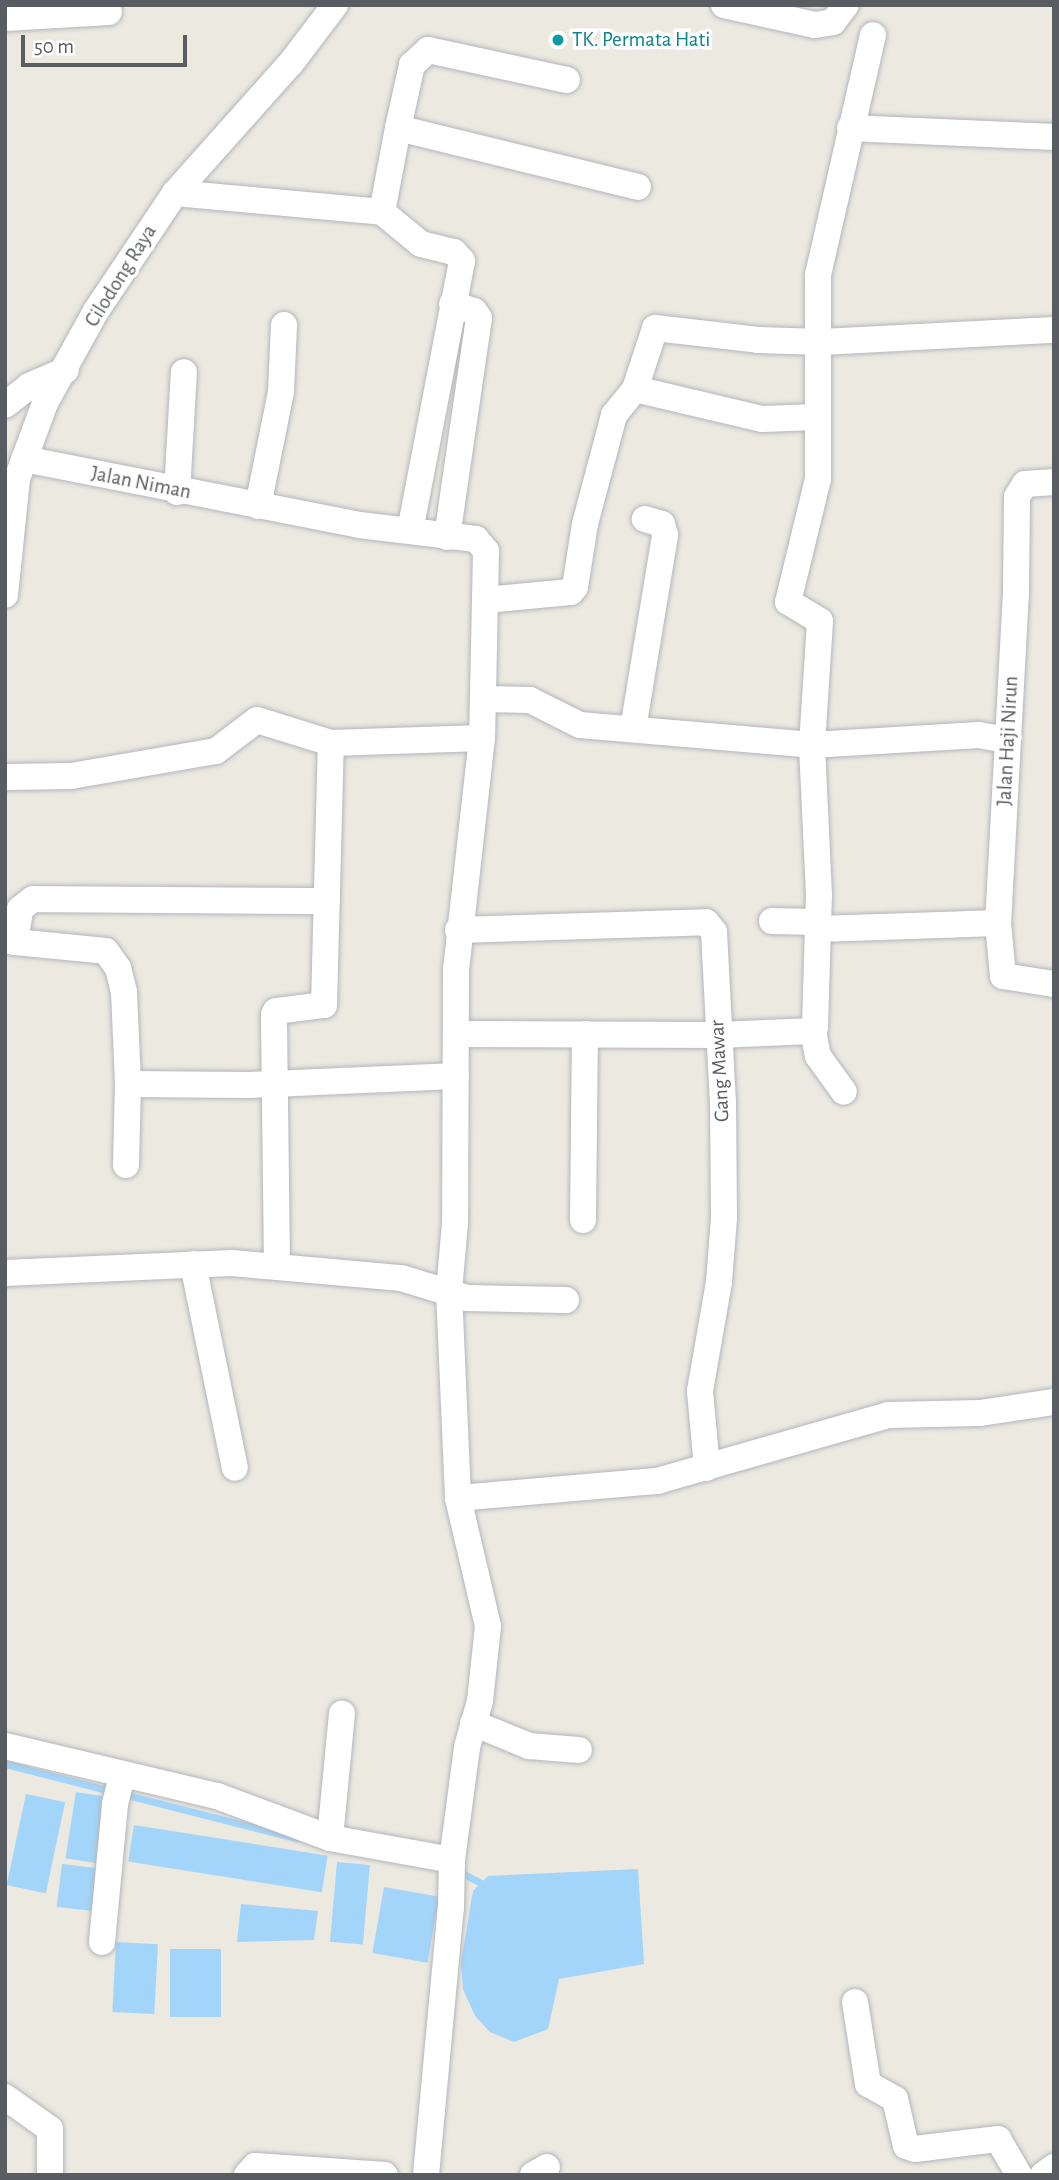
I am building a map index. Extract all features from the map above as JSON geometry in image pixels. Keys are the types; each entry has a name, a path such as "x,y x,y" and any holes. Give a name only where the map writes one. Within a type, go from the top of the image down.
{"street":[{"name":"Cilodong Raya","path":"5,595 7,539 24,459 46,403 116,278 175,193 291,63 335,5"},
{"path":"724,5 815,25 833,22 846,5"},
{"path":"5,18 34,10 109,12"},
{"path":"844,1092 818,1056 813,1031 818,925 812,745 820,621 788,602 818,479 817,417 822,342 818,275 873,35"},
{"path":"382,212 412,65 428,50 567,80"},
{"path":"398,128 638,187"},
{"path":"850,128 1054,137"},
{"path":"175,193 382,212 421,244 454,252 462,261 410,530"},
{"path":"447,537 478,318 474,311 452,304"},
{"path":"258,506 281,392 284,326"},
{"path":"485,600 571,592 575,587 585,524 614,415 635,389 652,332 660,326 758,340 822,342 1054,330"},
{"path":"5,405 29,386 66,370"},
{"path":"177,492 184,372"},
{"path":"635,389 762,419 817,417"},
{"name":"Jalan Niman","path":"24,459 177,492 476,540 486,551 482,738 458,930 449,1291 458,1499 488,1626 480,1701 473,1723 452,1860 451,1908 426,2175"},
{"name":"Jalan Haji Nirun","path":"1054,482 1025,484 1017,497 998,923 1003,976 1054,984"},
{"path":"634,729 665,536 662,524 645,519"},
{"path":"484,699 530,699 580,725 812,745 979,735 1007,740"},
{"path":"5,776 71,776 216,751 257,720 331,743 482,738"},
{"path":"277,1266 275,1012 324,1005 331,743"},
{"path":"126,1165 128,1084 124,992 118,968 106,951 10,941 20,909 33,899 327,901"},
{"path":"772,921 818,925 998,923"},
{"name":"Gang Mawar","path":"458,930 706,922 716,948 724,1218 719,1282 700,1391 707,1468"},
{"path":"456,1034 718,1035 813,1031"},
{"path":"583,1220 585,1034"},
{"path":"128,1084 456,1076"},
{"path":"5,1273 193,1264 277,1266 304,1272 401,1278 467,1298 566,1300"},
{"path":"193,1264 235,1468"},
{"path":"458,1499 657,1480 888,1415 980,1413 1054,1402"},
{"path":"330,1838 342,1714"},
{"path":"473,1723 529,1746 579,1750"},
{"path":"5,1746 119,1787 217,1796 330,1838 452,1860"},
{"path":"102,1942 119,1787"},
{"path":"855,2002 868,2084 895,2099 906,2146 915,2149 998,2140 1019,2175"},
{"path":"5,2097 50,2129 50,2175"},
{"path":"247,2175 255,2166 385,2175"},
{"path":"1043,2175 1054,2167"}],"water":[{"path":"76,1792 112,1798 101,1864 66,1858"},
{"path":"26,1794 65,1802 46,1893 7,1885"},
{"path":"134,1825 328,1856 322,1892 128,1862"},
{"path":"337,1862 370,1865 363,1945 330,1942"},
{"path":"62,1864 102,1869 96,1912 57,1907"},
{"path":"638,1869 644,1964 559,1979 548,2029 514,2042 490,2032 475,2016 463,1989 461,1962 473,1891 488,1876"},
{"path":"384,1887 439,1897 428,1963 372,1953"},
{"path":"241,1904 318,1911 314,1940 237,1942"},
{"path":"116,1942 158,1944 154,2014 112,2012"},
{"path":"170,1949 221,1949 221,2017 170,2017"}],"waterway":[{"path":"5,1764 296,1838"},
{"path":"462,1873 481,1883"}],"place":[{"name":"TK. Permata Hati","path":"558,40"}]}
